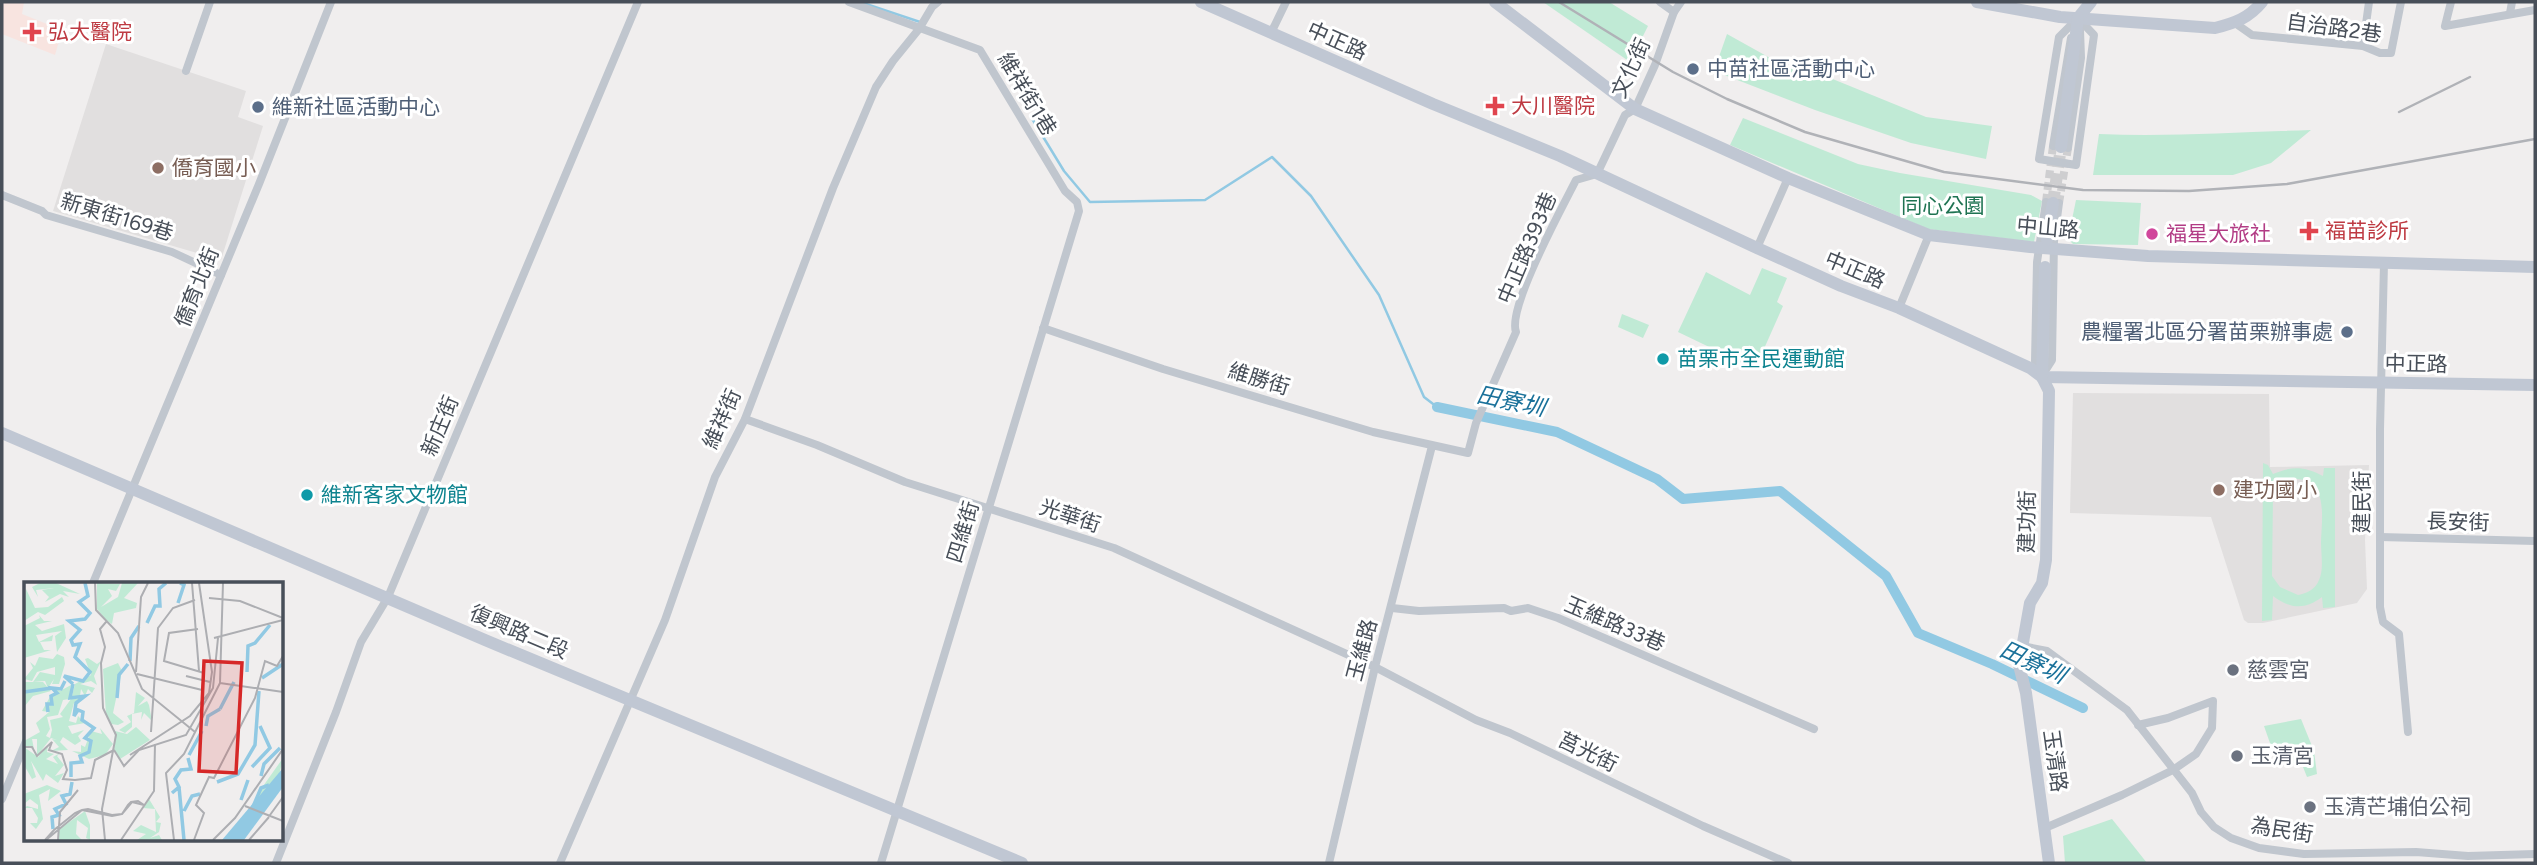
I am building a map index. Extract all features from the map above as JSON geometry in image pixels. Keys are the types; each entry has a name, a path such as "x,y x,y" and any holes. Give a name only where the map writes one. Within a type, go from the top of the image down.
{"street":[{"path":"186,71 209,2"},
{"name":"僑育北街","path":"93,582 331,2"},
{"name":"新庄街","path":"276,863 361,642 388,597 432,486 638,2"},
{"name":"維祥街1巷","path":"849,2 980,50 1065,191 1077,202 1079,211"},
{"name":"維祥街","path":"560,863 665,621 715,477 745,419 824,210 876,87 892,61 938,2"},
{"name":"中正路","path":"1201,2 1433,104 1560,156 1841,286 1899,307 2030,368 2042,377 2535,385"},
{"path":"1271,33 1286,2"},
{"name":"中山路","path":"1495,2 1635,109 1788,178 1928,235 2196,258 2535,267"},
{"path":"1660,2 1674,12"},
{"name":"文化街","path":"1597,174 1625,115 1635,109 1655,65 1674,12 1681,2"},
{"path":"1977,2 2078,18 2216,28 2235,23 2252,13 2262,2"},
{"path":"2078,18 2094,35 2076,165 2039,159 2059,37 2091,2"},
{"path":"2363,46 2369,2"},
{"name":"自治路2巷","path":"2235,23 2252,35 2363,46 2380,53 2391,53 2401,2"},
{"path":"2451,2 2445,26 2535,10"},
{"path":"2510,13 2512,2"},
{"path":"2061,147 2078,18"},
{"name":"中正路393巷","path":"1468,453 1476,423 1516,332 1514,324 1522,295 1576,180 1597,174"},
{"path":"1757,248 1788,178"},
{"name":"新東街169巷","path":"2,195 46,215 172,252 221,275"},
{"path":"2042,377 2035,361 2046,245 2053,203"},
{"name":"四維街","path":"881,863 1079,211"},
{"path":"1899,307 1928,235"},
{"path":"2042,377 2052,360 2046,245"},
{"name":"建民街","path":"2384,264 2380,607 2383,622 2399,634 2408,732"},
{"name":"建功街","path":"2019,665 2030,603 2042,583 2046,560 2049,391 2042,377 2045,267"},
{"name":"維勝街","path":"1043,328 1175,372 1373,432 1468,453"},
{"name":"光華街","path":"745,419 817,445 905,482 1114,548 1375,667"},
{"name":"復興路二段","path":"2,433 485,640 1023,863"},
{"name":"玉維路","path":"1329,863 1375,667 1432,446"},
{"name":"長安街","path":"2380,537 2535,541"},
{"name":"玉維路33巷","path":"1392,608 1419,611 1504,608 1511,611 1528,608 1600,635 1814,729"},
{"name":"為民街","path":"2022,646 2047,651 2127,710 2214,827 2231,838 2259,848 2304,854 2535,854"},
{"name":"玉清路","path":"2019,665 2026,693 2049,863"},
{"name":"莒光街","path":"1375,667 1476,720 1510,733 1703,826 1788,863"},
{"path":"2045,828 2122,795 2173,770 2196,754 2212,728 2213,701 2168,718 2138,725"},
{"path":"2,799 24,746"}],"shaded area":[{"name":"弘大醫院","path":"2,2 24,2 22,14 62,30 55,55 2,34"},
{"name":"僑育國小","path":"106,44 246,91 238,117 263,126 221,260 53,211"},
{"name":"建功國小","path":"2073,393 2269,394 2270,467 2369,465 2365,540 2367,589 2357,603 2263,623 2248,623 2244,620 2211,517 2070,513"}],"green space":[{"path":"1543,2 1609,2 1648,26 1630,62"},
{"path":"1727,34 1788,68 1813,71 1926,117 1992,126 1986,159 1911,143 1714,71"},
{"name":"同心公園","path":"1743,118 1858,164 2031,195 2042,201 2034,242 1928,229 1730,145"},
{"path":"2311,130 2271,163 2233,175 2093,175 2099,134 2178,135"},
{"path":"2076,200 2141,203 2138,245 2073,244 2068,239"},
{"path":"1762,268 1787,278 1777,302 1783,306 1755,369 1678,332 1706,272 1750,295"},
{"path":"1622,314 1649,325 1643,338 1618,327"},
{"path":"2263,463 2268,465 2273,474 2298,468 2323,476 2324,468 2335,468 2335,607 2323,608 2322,597 2310,604 2298,606 2273,596 2272,620 2262,621","holes":["2288,479 2301,479 2311,483 2320,498 2322,567 2321,576 2315,586 2298,595 2280,587 2272,576 2273,496 2275,489"]},
{"path":"2301,719 2314,751 2317,774 2307,777 2301,762 2278,766 2264,726"},
{"path":"2112,819 2147,863 2065,863 2063,836"}],"waterway":[{"name":"田寮圳","path":"860,2 920,22"},
{"name":"田寮圳","path":"1031,117 1064,171 1090,202 1205,200 1272,157 1311,196 1379,295 1424,397 1437,407"},
{"name":"田寮圳","path":"1437,407 1557,432 1657,479 1683,499 1780,491 1886,576 1918,633 1992,664 2083,708"}],"tunnel":[{"path":"2046,202 2053,146"},
{"path":"2053,203 2061,147"},
{"path":"2059,203 2068,148"}],"railway":[{"path":"1559,2 1673,72 1727,99 1805,132 1944,172 2083,190 2189,191 2287,184 2535,139"},
{"path":"2399,112 2470,77"}],"place":[{"name":"弘大醫院","path":"32,32"},
{"name":"中苗社區活動中心","path":"1693,69"},
{"name":"大川醫院","path":"1495,106"},
{"name":"維新社區活動中心","path":"258,107"},
{"name":"僑育國小","path":"158,168"},
{"name":"福苗診所","path":"2309,231"},
{"name":"福星大旅社","path":"2152,234"},
{"name":"農糧署北區分署苗栗辦事處","path":"2347,332"},
{"name":"苗栗市全民運動館","path":"1663,359"},
{"name":"建功國小","path":"2219,490"},
{"name":"維新客家文物館","path":"307,495"},
{"name":"慈雲宮","path":"2233,670"},
{"name":"玉清宮","path":"2237,756"},
{"name":"玉清芒埔伯公祠","path":"2310,807"}]}
